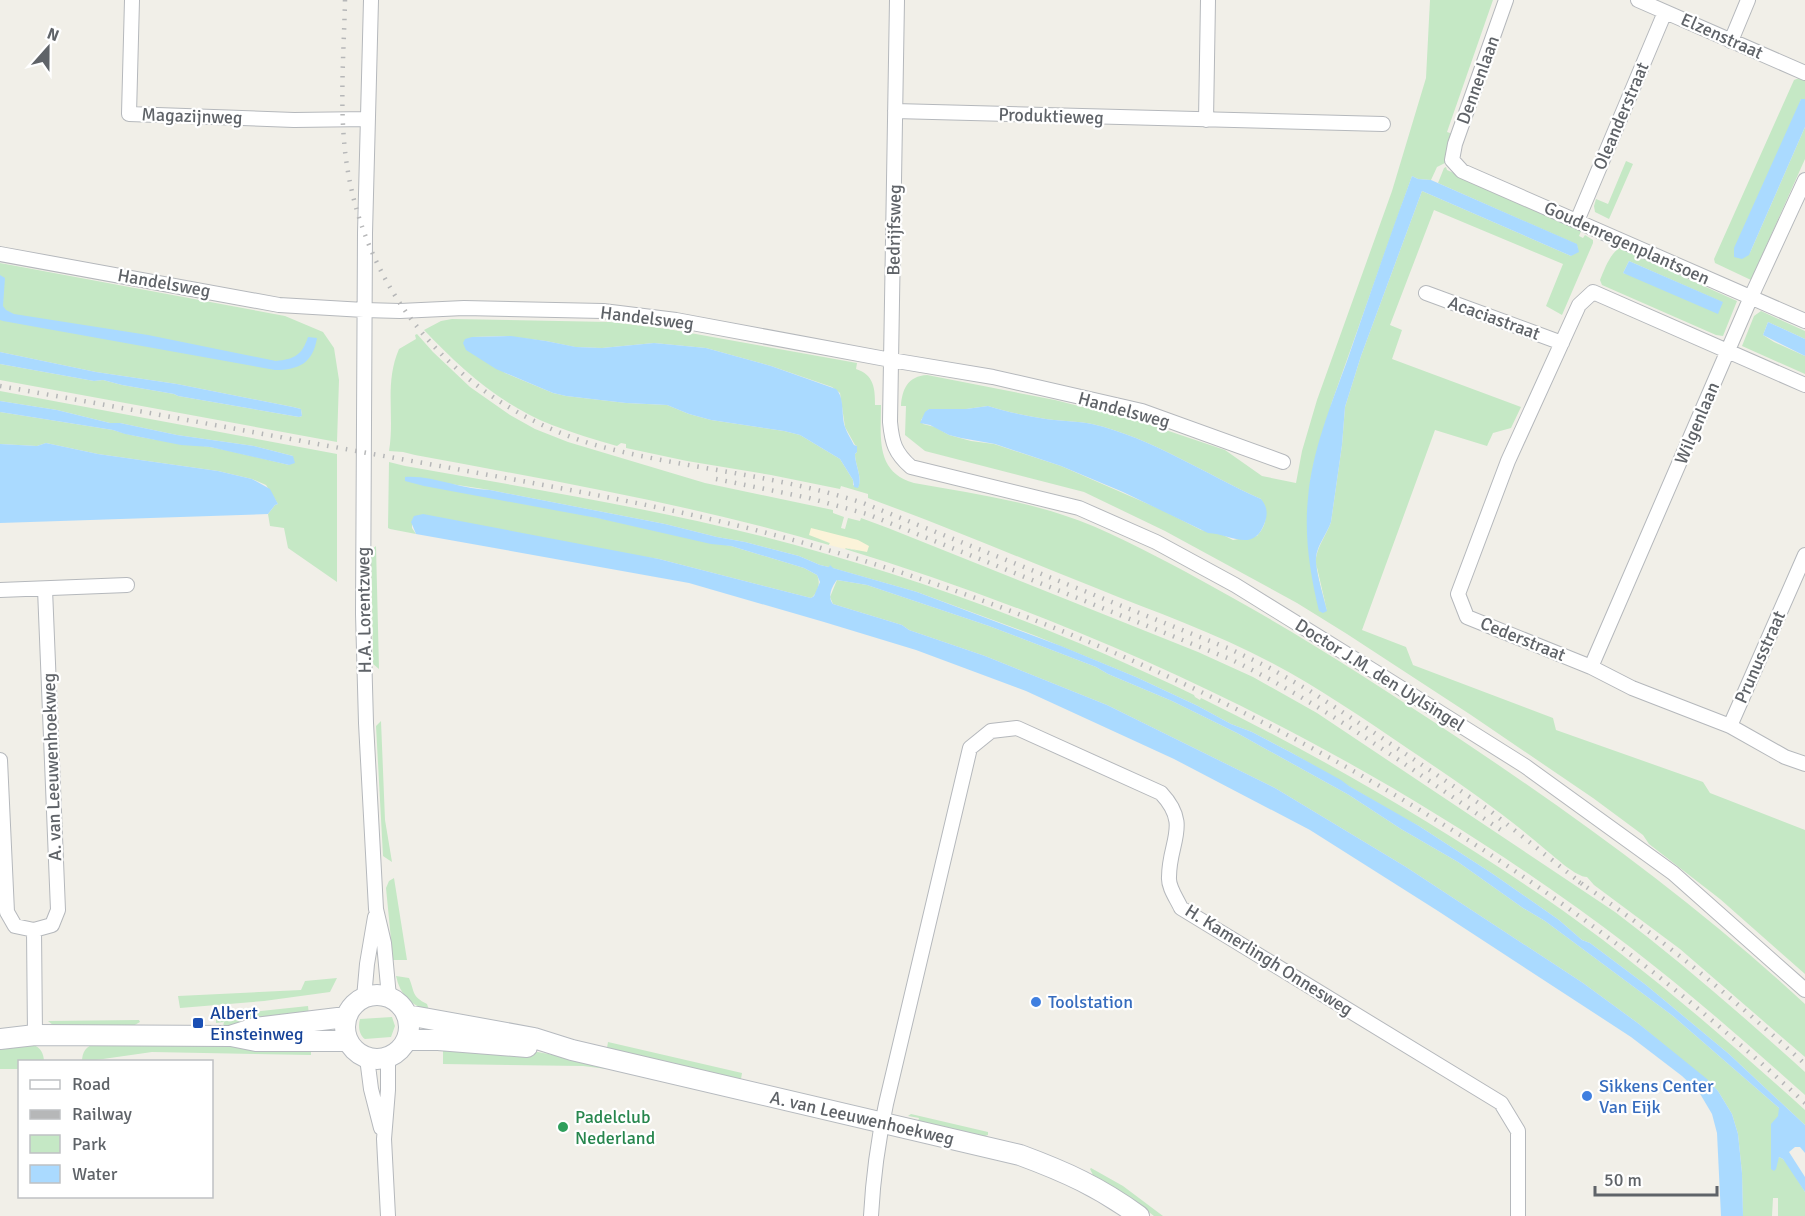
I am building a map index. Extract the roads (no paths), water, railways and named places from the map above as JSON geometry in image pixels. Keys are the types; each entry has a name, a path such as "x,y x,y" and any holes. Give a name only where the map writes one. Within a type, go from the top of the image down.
{"street":[{"name":"Magazijnweg","path":"132,0 129,114 294,120 368,119"},
{"path":"364,310 371,0"},
{"name":"Bedrijfsweg","path":"897,0 890,422 892,442 901,458"},
{"path":"1206,120 1208,0"},
{"name":"Dennenlaan","path":"1452,160 1455,144 1506,0"},
{"name":"Elzenstraat","path":"1638,0 1805,73"},
{"path":"1731,40 1748,0"},
{"name":"Oleanderstraat","path":"1577,221 1665,12"},
{"name":"Produktieweg","path":"895,111 1383,124"},
{"name":"Goudenregenplantsoen","path":"1452,160 1462,171 1805,321"},
{"name":"Wilgenlaan","path":"1591,667 1751,297 1805,180"},
{"name":"Handelsweg","path":"0,254 279,305 400,311 464,308 603,311 676,320 993,377 1142,411 1282,462"},
{"name":"Cederstraat","path":"1728,352 1593,292 1579,304 1508,461 1458,594 1467,617 1591,667 1632,688 1730,726 1785,757 1805,764"},
{"name":"Acaciastraat","path":"1426,293 1562,343"},
{"name":"H.A. Lorentzweg","path":"364,310 363,614 366,723 376,909 384,943 389,997"},
{"path":"1728,352 1805,385"},
{"name":"Doctor J.M. den Uylsingel","path":"901,458 911,467 1079,508 1156,542 1235,585 1524,766 1673,873 1805,990"},
{"name":"Prunusstraat","path":"1730,726 1805,555"},
{"path":"0,590 127,585"},
{"name":"A. van Leeuwenhoekweg","path":"34,930 52,925 58,910 45,589"},
{"name":"H. Kamerlingh Onnesweg","path":"871,1216 872,1187 882,1122 970,748 992,731 1017,728 1161,793 1172,805 1178,820 1168,880 1181,908 1502,1103 1518,1131 1518,1216"},
{"path":"0,760 7,912 15,926 34,930 36,1035"},
{"name":"H.A. Lorentzweg","path":"364,998 376,909"},
{"path":"376,994 389,997 400,1004 407,1015 410,1028 407,1040 399,1051 388,1058 367,1058 356,1051 348,1041 345,1029 346,1017 353,1005 364,998 376,994"},
{"name":"A. van Leeuwenhoekweg","path":"407,1015 534,1038 572,1050 1020,1155 1090,1184 1139,1216"},
{"path":"231,1036 255,1028 346,1017"},
{"path":"0,1030 36,1035"},
{"path":"0,1039 36,1035 231,1036 256,1041 348,1041"},
{"name":"A. van Leeuwenhoekweg","path":"407,1040 438,1040 572,1050"},
{"path":"367,1058 371,1089 384,1139"},
{"path":"388,1058 384,1139 388,1216"}],"water":[{"path":"1801,99 1805,99 1805,127 1749,255 1742,259 1734,257 1734,248"},
{"path":"1412,176 1431,180 1577,244 1579,252 1571,256 1422,191 1361,356 1345,407 1331,522 1316,558 1318,577 1327,611 1323,613 1319,611 1307,540 1310,480 1329,411"},
{"path":"1629,261 1723,302 1718,314 1623,273"},
{"path":"0,275 5,278 3,306 14,314 148,335 276,361 297,355 308,337 317,338 312,354 304,363 291,369 275,370 3,321 0,320"},
{"path":"1768,322 1805,339 1805,356 1763,335"},
{"path":"511,336 576,347 602,348 654,343 706,348 771,366 836,389 841,397 845,427 854,445 857,446 855,454 860,480 858,488 854,487 853,480 840,459 800,435 711,420 667,405 626,403 553,393 496,369 466,350 463,343 465,339 472,337"},
{"path":"0,352 96,372 177,384 293,407 301,409 302,416 0,364"},
{"path":"0,401 57,410 110,423 177,435 254,446 293,456 295,463 289,465 210,447 181,445 113,430 0,412"},
{"path":"988,406 1039,418 1092,424 1136,438 1261,499 1265,504 1265,522 1260,532 1248,540 1208,533 1123,492 1061,466 995,444 949,435 930,425 920,423 929,409 966,409"},
{"path":"46,443 98,454 218,471 252,479 270,489 278,504 268,514 0,523 0,444 37,446"},
{"path":"405,477 426,478 665,524 799,556 820,565 829,567 830,565 833,568 917,592 1061,646 1136,677 1252,732 1341,780 1419,826 1493,874 1646,985 1729,1054 1805,1125 1805,1153 1800,1147 1795,1147 1789,1152 1805,1177 1805,1192 1783,1159 1779,1157 1776,1169 1774,1171 1771,1169 1771,1124 1778,1116 1779,1108 1673,1016 1545,921 1458,862 1349,795 1237,733 1096,667 989,626 867,585 837,580 832,588 830,598 833,604 902,625 909,630 985,656 1107,705 1275,788 1406,867 1583,983 1639,1024 1707,1079 1718,1091 1732,1114 1738,1134 1743,1216 1721,1216 1717,1133 1712,1114 1699,1092 1682,1076 1631,1037 1310,830 1174,759 1026,691 916,650 689,583 416,534 411,522 414,516 423,514 659,559 811,598 820,582 817,575 804,568 731,546 711,544 597,518 424,486 405,481"}],"railway":[{"path":"345,0 342,80 344,139 358,213 377,263 403,308 436,348 475,384 518,413 567,435 619,451 772,480 863,503 1230,649 1310,691 1379,736 1489,810 1586,887"},
{"path":"0,386 538,484 684,513 828,550 935,584 1042,623 1146,667 1248,715 1348,768 1446,826 1540,888 1631,955 1720,1027 1805,1103"},
{"path":"716,479 809,498 867,514 1230,659 1266,677 1335,718 1501,830"},
{"path":"1579,882 1695,968 1805,1064"}],"place":[{"name":"Toolstation","path":"1036,1002"},
{"name":"Albert Einsteinweg","path":"198,1023"},
{"name":"Sikkens Center Van Eijk","path":"1587,1096"},
{"name":"Padelclub Nederland","path":"563,1127"}]}
